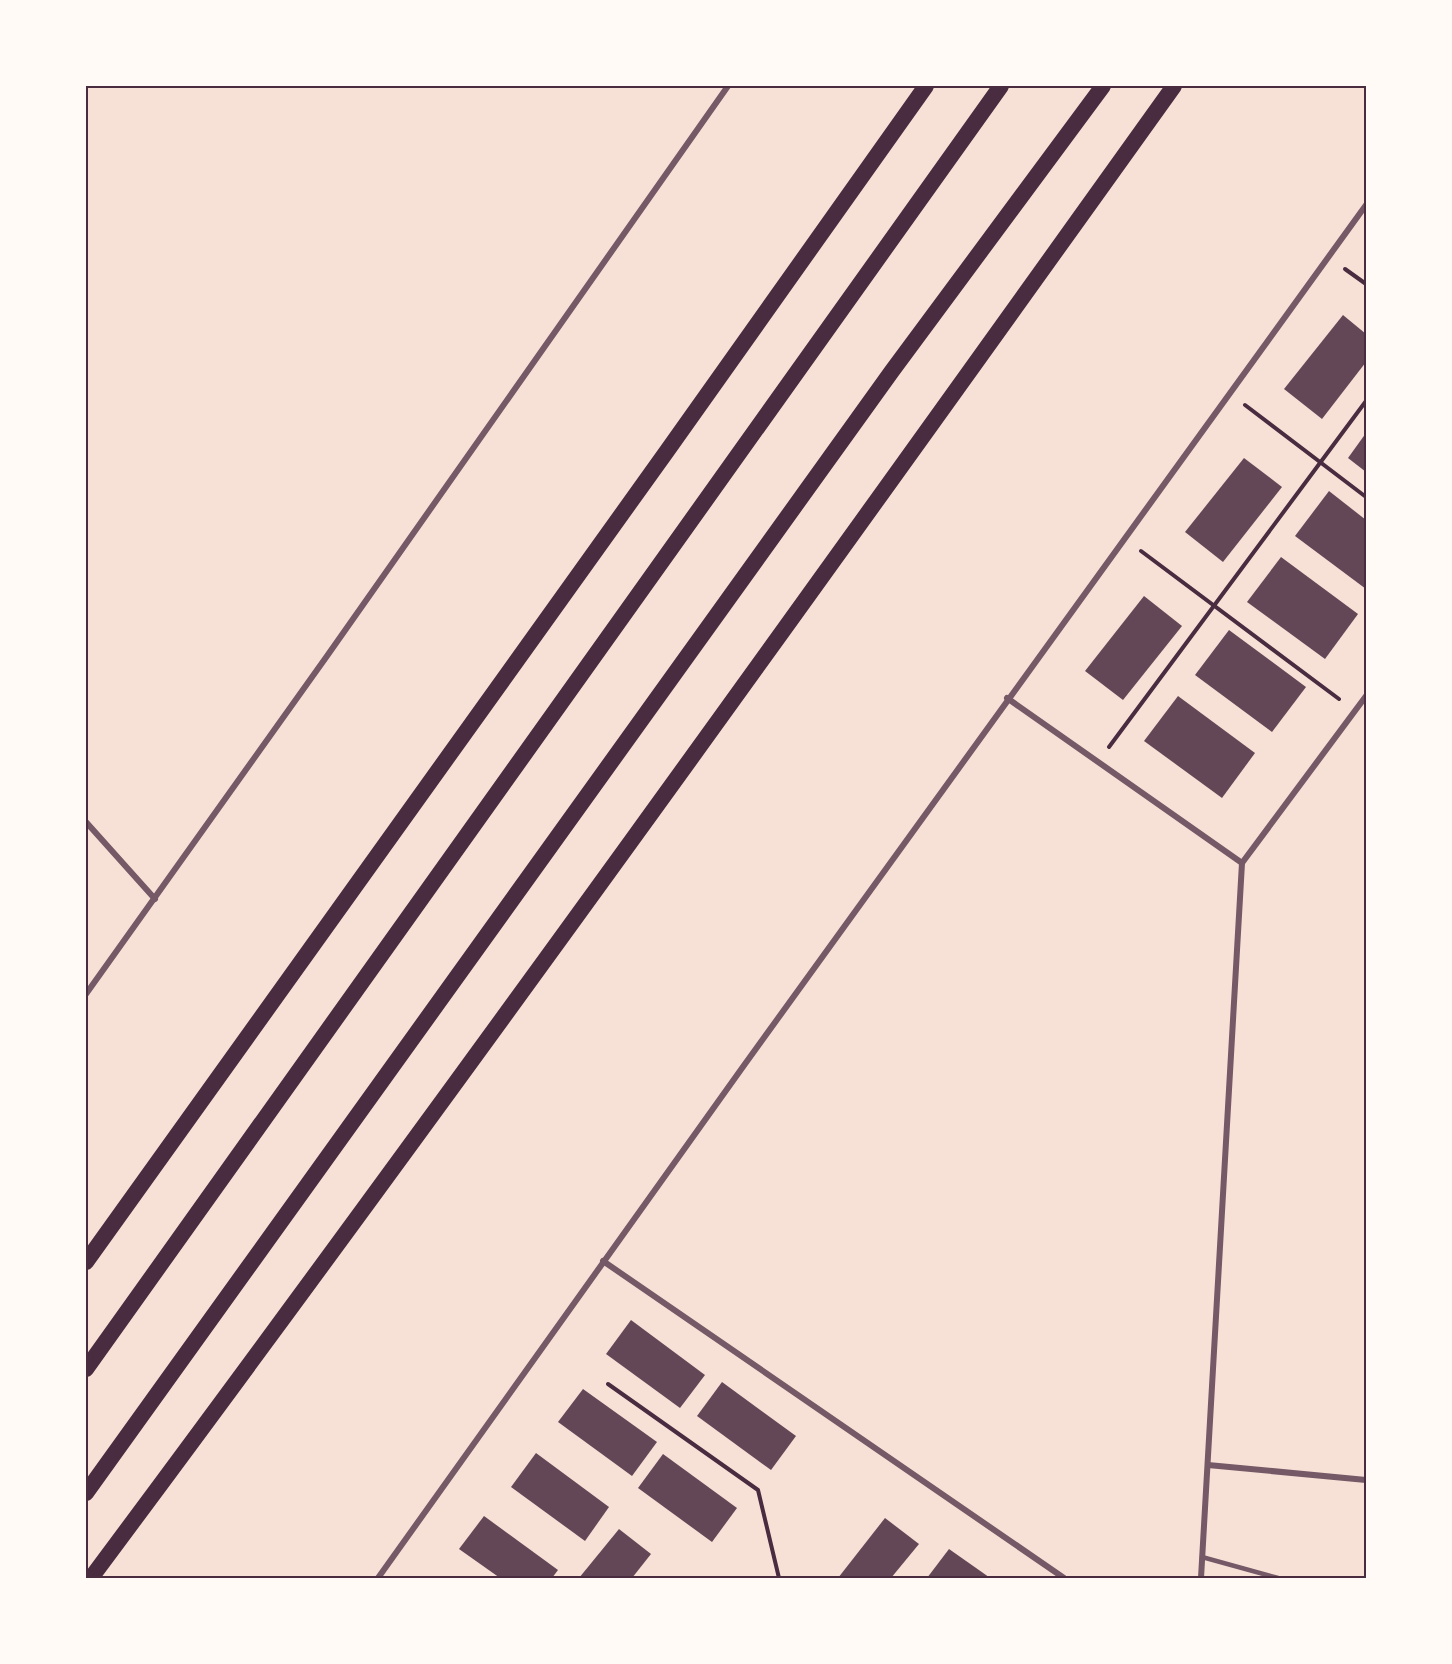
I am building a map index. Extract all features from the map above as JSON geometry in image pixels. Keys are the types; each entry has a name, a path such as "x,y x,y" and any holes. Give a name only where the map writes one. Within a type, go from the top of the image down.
{"highway":[{"path":"86,1262 926,86"},
{"path":"86,1369 1001,86"},
{"path":"86,1493 1017,199 1103,86"},
{"path":"91,1578 281,1323 691,761 1174,86"}],"street":[{"path":"86,994 728,86"},
{"path":"378,1578 1007,698 1366,205"},
{"path":"1201,1578 1242,863 1366,696"},
{"path":"1007,698 1242,863"},
{"path":"86,822 155,899"},
{"path":"603,1261 1064,1578"},
{"path":"1208,1465 1366,1480"}],"lane":[{"path":"1202,1557 1278,1578"}],"path":[{"path":"1230,393 1366,497"},
{"path":"1098,762 1366,401"},
{"path":"1124,538 1355,711"},
{"path":"608,1384 758,1490 779,1578"}],"building":[{"path":"1343,315 1366,334 1366,362 1322,419 1284,389"},
{"path":"1366,433 1366,472 1348,458"},
{"path":"1244,458 1282,487 1223,562 1185,532"},
{"path":"1329,491 1366,520 1366,589 1295,536"},
{"path":"1281,557 1358,614 1325,659 1247,602"},
{"path":"1144,596 1182,626 1123,700 1085,671"},
{"path":"1229,630 1306,687 1272,732 1195,675"},
{"path":"1178,696 1255,753 1222,798 1144,741"},
{"path":"631,1320 705,1375 680,1408 606,1354"},
{"path":"722,1382 796,1436 771,1470 697,1416"},
{"path":"583,1389 657,1442 632,1476 558,1422"},
{"path":"536,1453 609,1507 585,1541 511,1487"},
{"path":"663,1454 737,1508 712,1542 638,1488"},
{"path":"484,1516 558,1570 552,1578 500,1578 459,1549"},
{"path":"885,1518 919,1544 891,1578 838,1578"},
{"path":"619,1529 651,1554 632,1578 579,1578"},
{"path":"949,1549 986,1575 990,1578 927,1578"}]}
